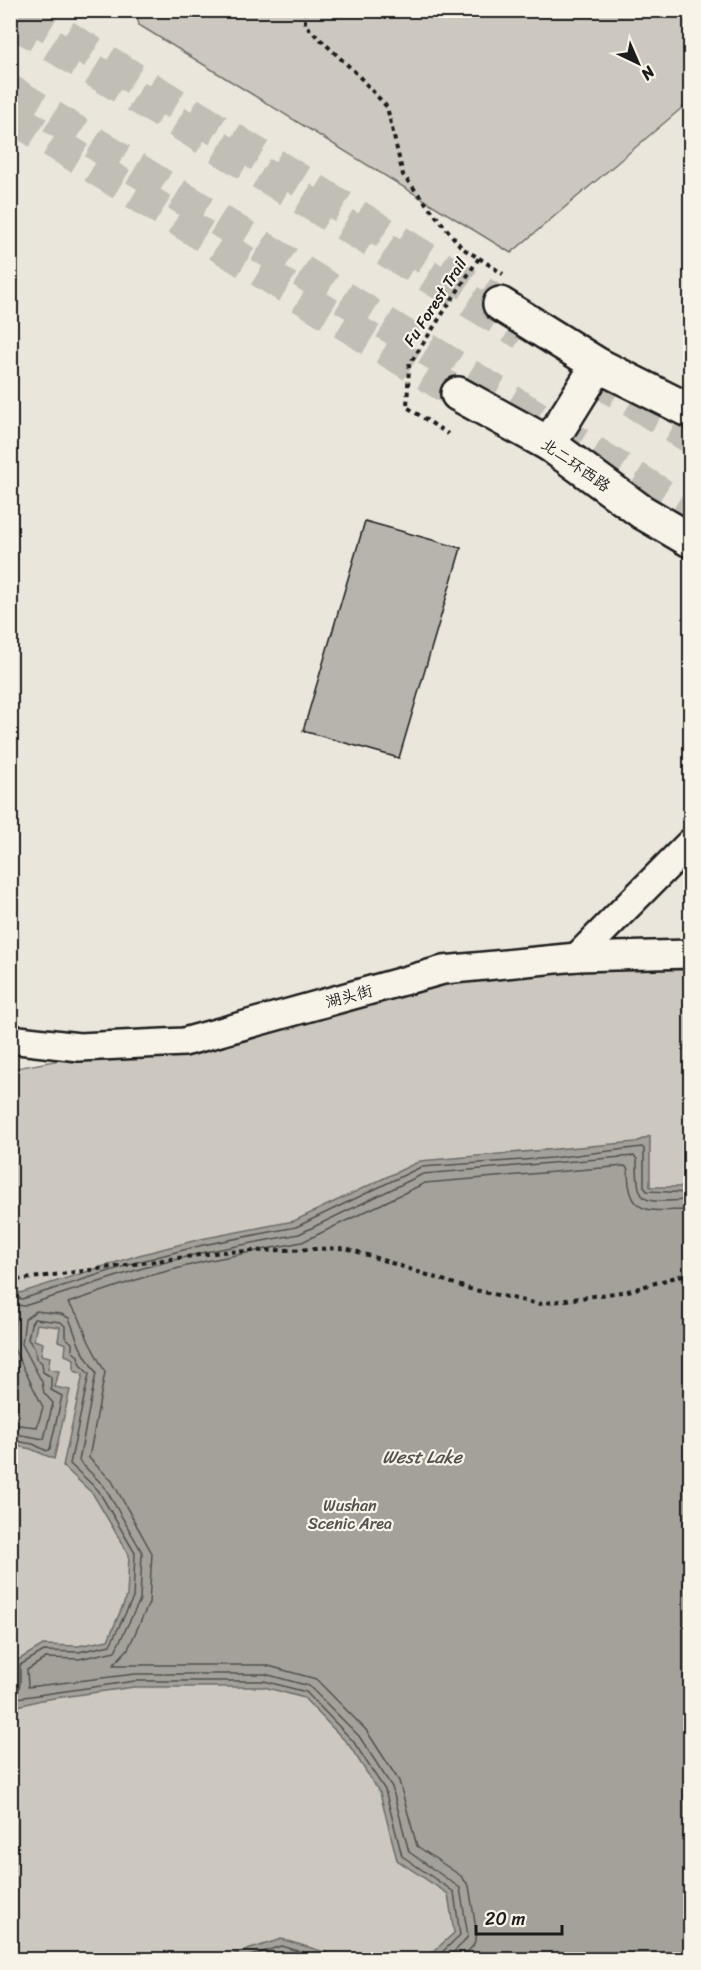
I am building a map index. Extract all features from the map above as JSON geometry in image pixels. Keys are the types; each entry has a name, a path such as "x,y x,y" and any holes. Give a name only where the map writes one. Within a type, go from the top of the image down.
{"main road":[{"path":"500,304 598,365 690,411"},
{"path":"549,444 598,365"},
{"name":"北二环西路","path":"458,393 549,444 642,512 690,540"}],"street":[{"path":"576,957 690,843"},
{"name":"湖头街","path":"10,1039 79,1047 184,1042 443,970 576,957 690,954"}],"path":[{"name":"Fu Forest Trail","path":"305,10 305,25 356,73 387,107 403,175 462,248 479,258 409,365 407,407 448,434"},
{"path":"17,1280 32,1280 222,1252 346,1248 470,1289 539,1304 628,1292 690,1274"}],"green space":[{"path":"136,11 690,11 690,101 511,253 139,25"},
{"name":"West Lake","path":"590,968 690,970 690,1959 11,1960 11,1069 340,1008 456,978"}],"water":[{"name":"West Lake","path":"650,1136 650,1187 690,1187 690,1959 425,1959 454,1933 448,1894 397,1860 380,1793 349,1745 304,1698 264,1687 134,1687 41,1700 11,1708 14,1683 13,1663 43,1645 78,1646 108,1640 127,1596 129,1555 93,1494 63,1466 83,1374 74,1371 74,1359 65,1355 66,1344 58,1341 60,1327 37,1324 34,1340 43,1343 41,1355 50,1357 48,1369 59,1371 55,1387 70,1390 54,1459 31,1449 11,1445 11,1290 20,1293 139,1255 201,1239 294,1221 420,1161 636,1142"},
{"path":"281,1939 348,1959 229,1959 232,1955"}],"building":[{"path":"365,521 461,548 399,758 303,731"}],"tunnel":[{"path":"23,10 500,304"},
{"path":"10,19 523,334"},
{"path":"10,91 690,512"},
{"path":"10,115 458,394"},
{"path":"590,375 690,437"}],"park label":[{"name":"Wushan Scenic Area","path":"350,1514"}]}
